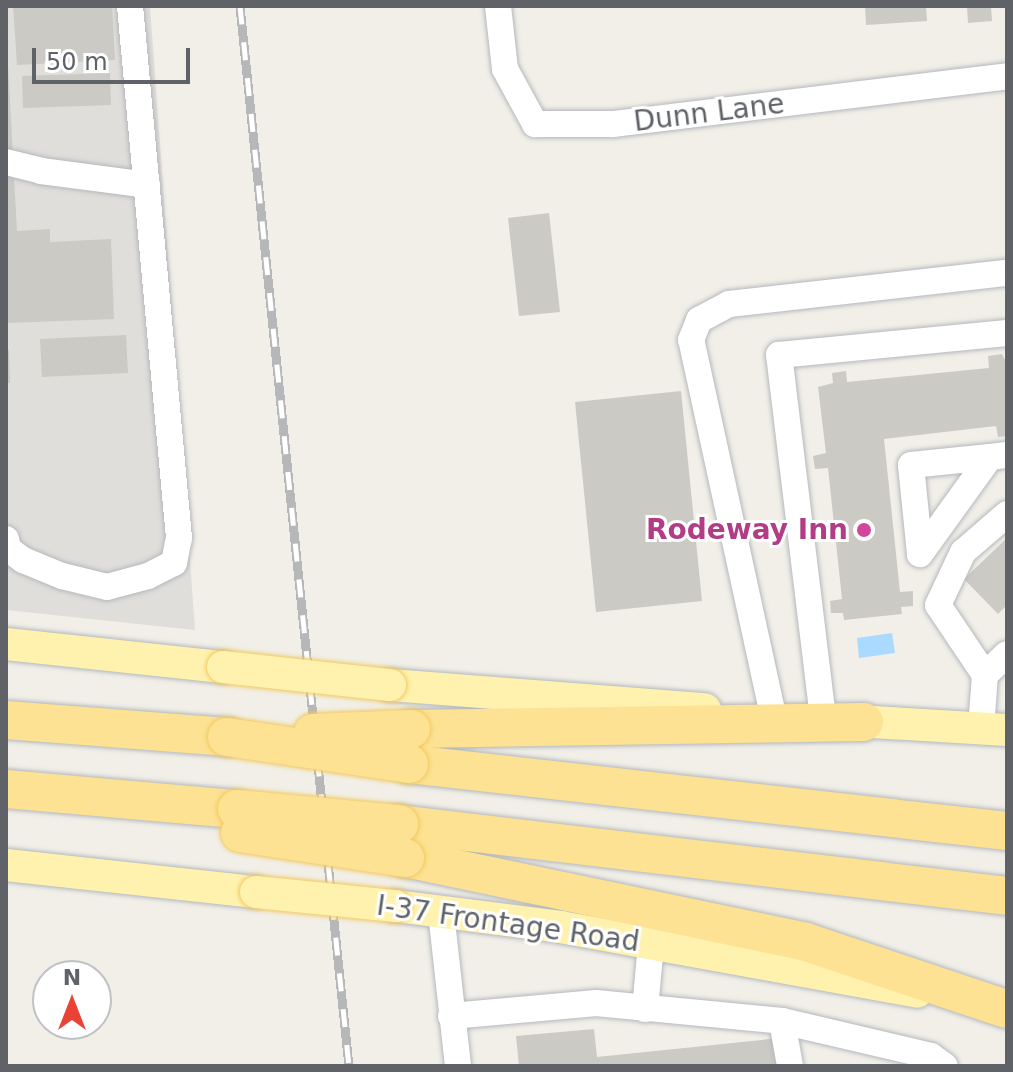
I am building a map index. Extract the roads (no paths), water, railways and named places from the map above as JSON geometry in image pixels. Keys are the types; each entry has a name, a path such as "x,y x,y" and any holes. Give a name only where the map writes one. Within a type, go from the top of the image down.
{"highway":[{"path":"6,720 227,737 410,746 1007,831"},
{"path":"410,746 864,722"},
{"path":"6,789 52,792 237,821 402,841 1007,896"},
{"path":"402,841 806,942 1007,1009"}],"main road":[{"path":"6,644 390,685 864,722 994,729"},
{"name":"I-37 Frontage Road","path":"6,865 441,912 651,944 1007,1009"}],"street":[{"path":"6,539 8,549 23,560 62,576 107,587 148,576 174,563 179,538 130,6"},
{"name":"Dunn Lane","path":"498,6 505,69 535,124 613,124 1007,76"},
{"path":"6,162 41,171 147,185"},
{"path":"773,715 691,340 699,320 729,304 1007,273"},
{"path":"823,718 779,355 1007,333"},
{"path":"994,729 1000,662 938,605 963,552 1007,514"},
{"path":"441,912 458,1066"},
{"path":"645,1009 651,944"},
{"path":"451,1016 596,1003 782,1021 931,1056 945,1066"},
{"path":"782,1021 790,1066"}],"water":[{"path":"892,633 895,653 859,658 857,638"}],"railway":[{"path":"240,6 349,1066"}],"place":[{"name":"Rodeway Inn","path":"864,530"}]}
